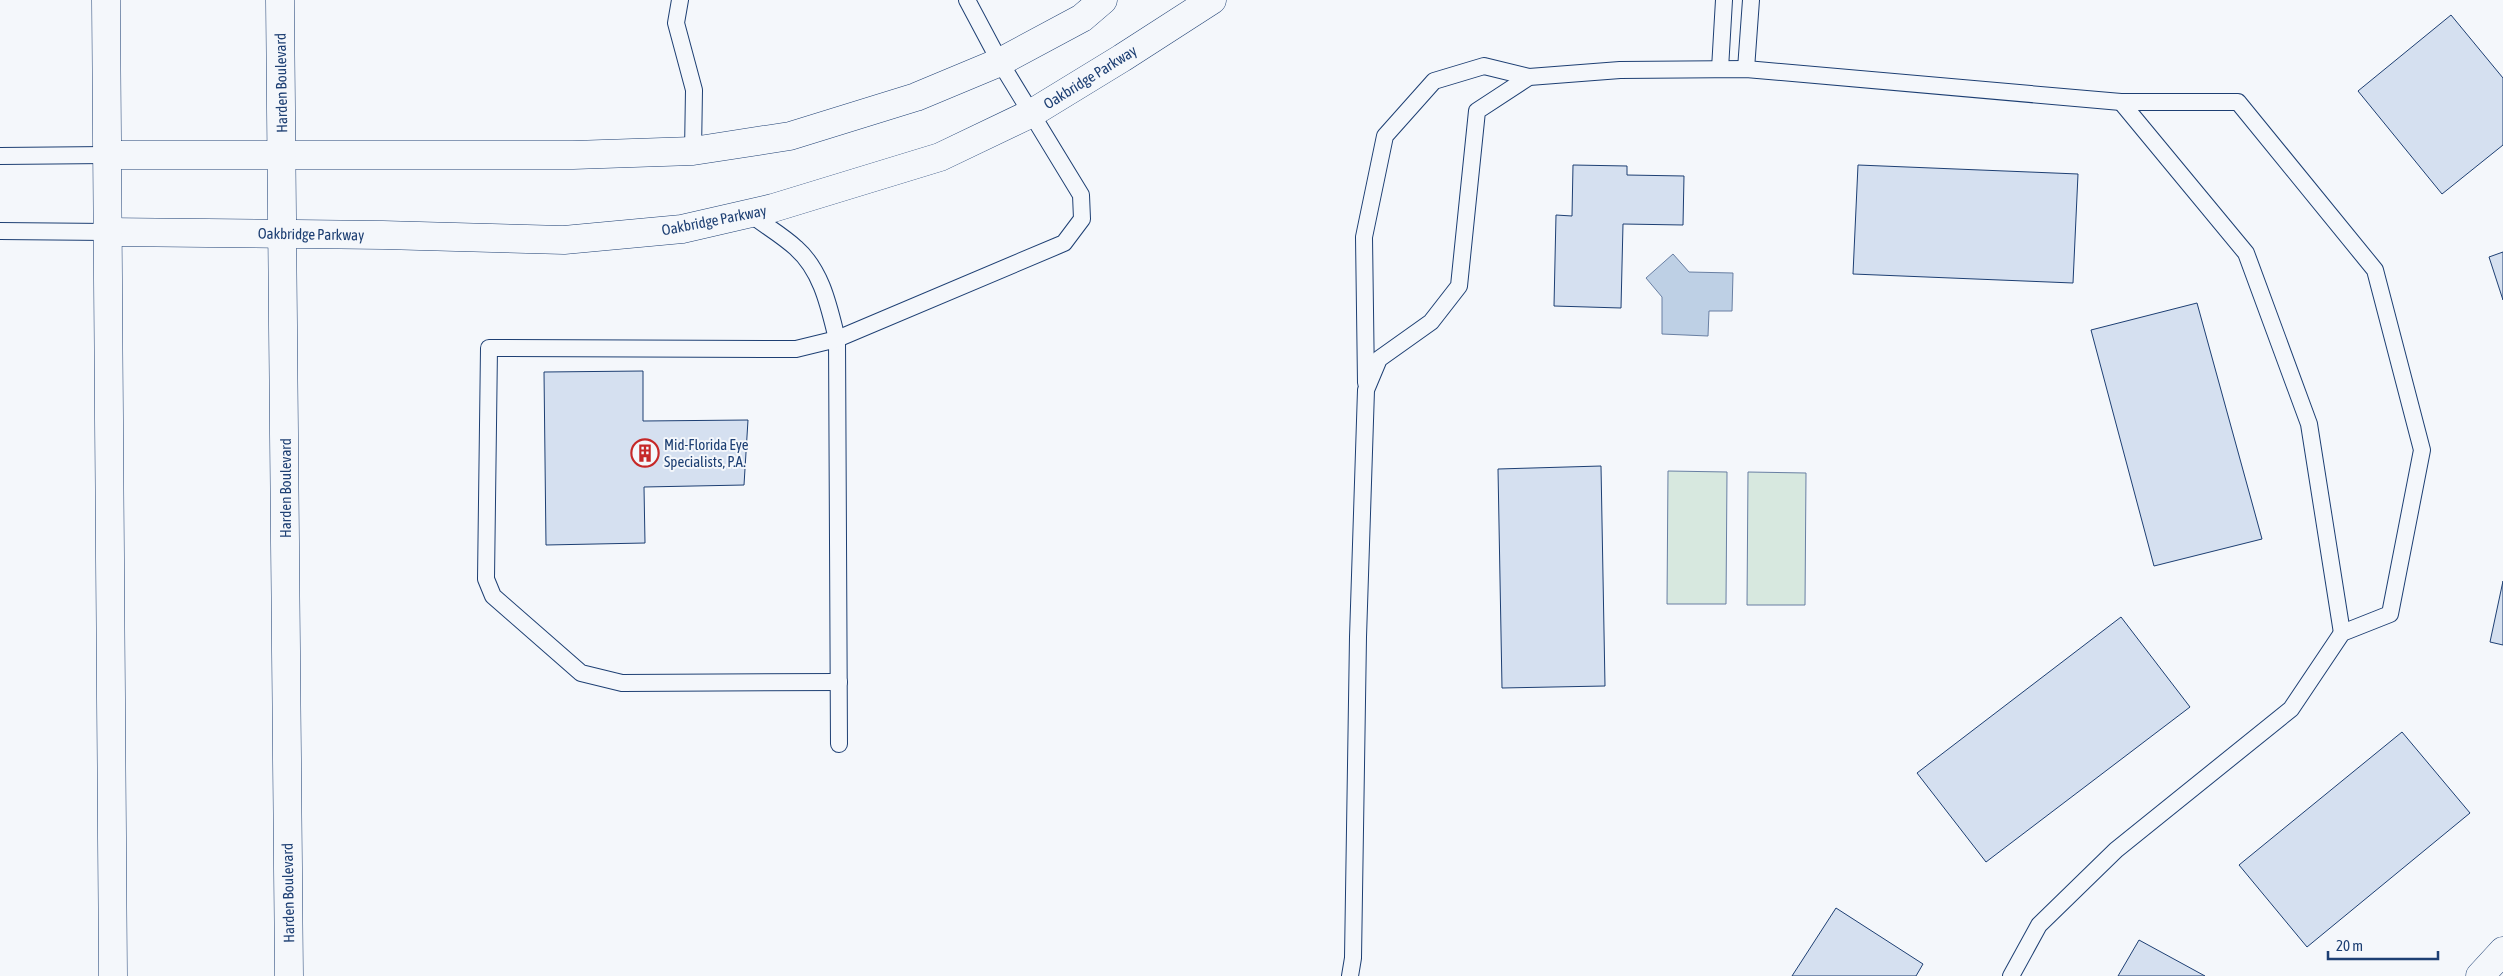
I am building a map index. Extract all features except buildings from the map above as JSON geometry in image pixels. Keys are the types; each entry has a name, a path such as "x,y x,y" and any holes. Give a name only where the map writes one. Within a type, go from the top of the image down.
{"street":[{"path":"106,0 114,970"},
{"name":"Harden Boulevard","path":"280,0 290,976"},
{"path":"107,155 573,155 693,152 790,136 916,97 1000,62 1082,18 1103,0"},
{"name":"Oakbridge Parkway","path":"107,232 564,240 682,229 749,213 940,157 1032,113 1212,0"},
{"path":"2480,976 2503,951"}],"lane":[{"path":"839,682 622,683 581,673 493,596 486,579 489,348 796,349 837,339 1064,243 1082,219 1080,195 1000,62 967,0"},
{"path":"1720,69 1724,0"},
{"path":"1746,69 1751,0"},
{"path":"680,2 676,23 694,90 693,152"},
{"path":"1350,976 1353,958 1358,637 1366,390 1364,236 1385,136 1434,81 1484,66 1529,77 1620,70 1746,69 2121,102 2238,102 2375,270 2422,450 2390,614 2342,633 2291,709 2116,850 2039,925 2011,976"},
{"path":"1366,390 1379,359 1430,322 1459,286 1477,111 1529,77"},
{"path":"2121,102 2246,253 2309,424 2342,633"},
{"path":"0,156 107,155"},
{"path":"749,213 796,248 812,266 825,292 837,339 840,744"},
{"path":"0,231 107,232"}],"shaded area":[{"path":"1668,471 1727,472 1726,604 1667,604"},
{"path":"1748,472 1806,473 1805,605 1747,605"}],"water":[{"path":"1673,254 1689,272 1733,273 1732,311 1709,311 1708,336 1662,334 1662,297 1646,278"}],"place":[{"name":"Mid-Florida Eye Specialists, P.A.","path":"645,453"}]}
